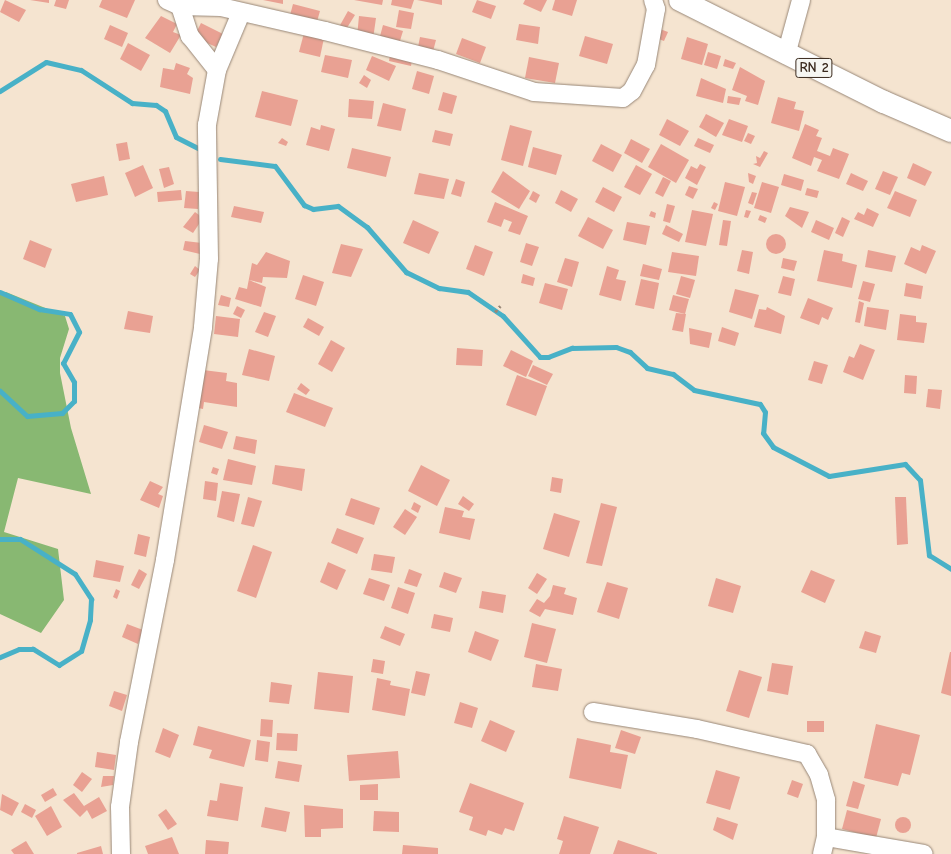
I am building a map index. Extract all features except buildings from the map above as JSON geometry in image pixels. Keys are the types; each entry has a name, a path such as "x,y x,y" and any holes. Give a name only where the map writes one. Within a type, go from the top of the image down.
{"main road":[{"name":"RN 2","path":"680,0 786,55 951,131"}],"street":[{"path":"174,3 221,8 438,60 534,92 623,98 632,91 646,65 656,9 653,0"},
{"path":"786,55 801,0"},
{"path":"174,3 190,36 217,70"},
{"path":"121,854 120,806 130,742 165,560 203,327 209,259 207,125 217,70 241,13"},
{"path":"593,712 697,729 807,754 819,775 826,800 826,837 822,854"},
{"path":"826,837 893,852 924,854"}],"path":[{"path":"495,312 500,306"}],"green space":[{"path":"6,292 65,316 69,329 60,358 60,373 71,428 91,494 18,478 4,532 58,549 64,600 41,633 0,614 0,293"}],"waterway":[{"path":"0,91 46,62 81,70 132,103 156,105 165,111 176,137 204,151"},
{"path":"220,159 275,166 304,205 313,209 338,206 367,227 406,272 439,288 468,292 503,316 540,357 548,357 572,348 616,347 630,352 647,368 673,374 694,390 760,404 765,412 763,433 773,447 829,476 905,464 920,480 929,555 951,569"},
{"path":"0,292 39,309 70,314 79,332 63,363 74,382 74,401 62,413 27,416 0,391"},
{"path":"0,539 20,539 75,574 91,599 90,620 81,651 59,665 33,649 19,649 0,657"}]}
